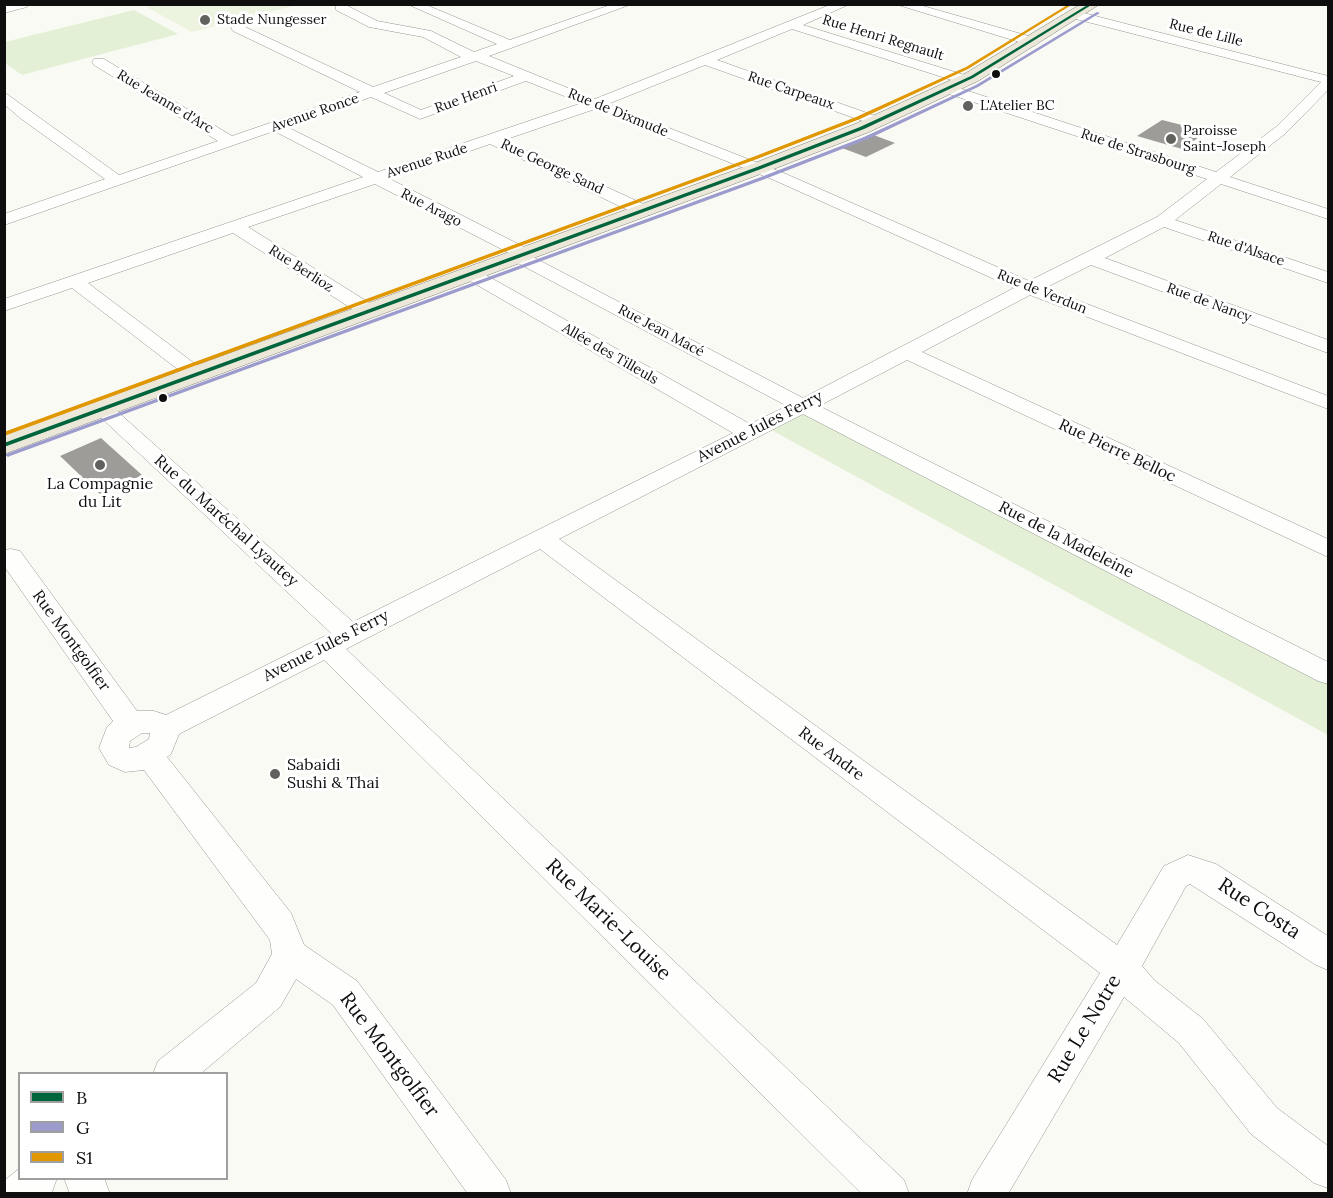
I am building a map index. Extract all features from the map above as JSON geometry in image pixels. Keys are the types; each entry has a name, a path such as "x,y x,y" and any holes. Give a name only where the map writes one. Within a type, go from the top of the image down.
{"main road":[{"path":"4,445 644,211 879,122 957,84 1034,42 1093,4"}],"street":[{"path":"4,9 23,4"},
{"path":"413,4 510,45"},
{"name":"Avenue Ronce","path":"4,220 626,4"},
{"name":"Avenue Rude","path":"4,305 595,104 844,4"},
{"path":"901,4 1034,42"},
{"name":"Rue de Dixmude","path":"340,7 373,24 427,34 451,48 759,168"},
{"name":"Rue de Lille","path":"1076,15 1329,82"},
{"name":"Rue Henri Regnault","path":"791,25 957,84"},
{"name":"Rue Henri","path":"237,28 420,115 526,76"},
{"name":"Rue Carpeaux","path":"704,60 879,122"},
{"name":"Rue Jeanne d'Arc","path":"99,62 231,142"},
{"name":"Avenue Jules Ferry","path":"156,742 339,639 803,406 1163,221 1281,130 1329,82"},
{"name":"Rue de Strasbourg","path":"957,84 1217,178 1329,214"},
{"path":"4,96 18,117 118,181"},
{"path":"1311,101 1329,106"},
{"name":"Rue Arago","path":"275,126 521,255"},
{"name":"Rue George Sand","path":"491,139 644,211"},
{"name":"Rue de Verdun","path":"759,168 1029,288 1329,403"},
{"name":"Rue d'Alsace","path":"1163,221 1329,278"},
{"name":"Rue Berlioz","path":"234,226 369,311"},
{"name":"Rue Jean Macé","path":"521,255 803,406"},
{"name":"Rue de Nancy","path":"1090,259 1329,347"},
{"name":"Allée des Tilleuls","path":"471,274 749,433"},
{"path":"74,281 196,374"},
{"name":"Rue Pierre Belloc","path":"906,352 1329,549"},
{"name":"Rue de la Madeleine","path":"803,406 1329,674"},
{"name":"Rue du Maréchal Lyautey","path":"102,408 339,639"},
{"name":"Rue Andre","path":"541,538 1122,969 1142,992 1191,1031 1264,1121 1329,1169"},
{"name":"Rue Montgolfier","path":"7,552 131,725 147,721 154,722 156,742"},
{"name":"Rue Marie-Louise","path":"339,639 334,654 890,1194"},
{"path":"156,742 279,924 286,938 289,954 281,975 268,995 173,1072"},
{"name":"Rue Le Notre","path":"986,1194 1122,969 1175,876 1188,869"},
{"name":"Rue Costa","path":"1188,869 1205,874 1329,954"},
{"name":"Rue Montgolfier","path":"289,954 345,993 492,1194"},
{"path":"19,1194 37,1180"},
{"path":"84,1180 91,1194"}],"green space":[{"name":"Stade Nungesser","path":"157,4 297,5 192,32 146,7"},
{"path":"134,10 178,34 22,75 5,63 5,42"},
{"path":"803,406 1328,674 1328,735 764,426"}],"building":[{"name":"Paroisse Saint-Joseph","path":"1162,120 1198,129 1196,130 1205,133 1182,149 1137,136"},
{"path":"871,134 895,143 866,157 842,148"},
{"name":"La Compagnie du Lit","path":"101,438 142,475 101,495 60,456"}],"transit line":[{"name":"S1","path":"4,434 858,118 967,68 1072,4"},
{"name":"B","path":"4,445 759,168 862,128 972,77 1092,4"},
{"name":"G","path":"8,455 763,178 866,138 977,86 1098,13"}],"place":[{"name":"Stade Nungesser","path":"205,20"},
{"name":"L'Atelier BC","path":"968,106"},
{"name":"Paroisse Saint-Joseph","path":"1171,139"},
{"name":"La Compagnie du Lit","path":"100,465"},
{"name":"Sabaidi Sushi & Thai","path":"275,774"}]}
